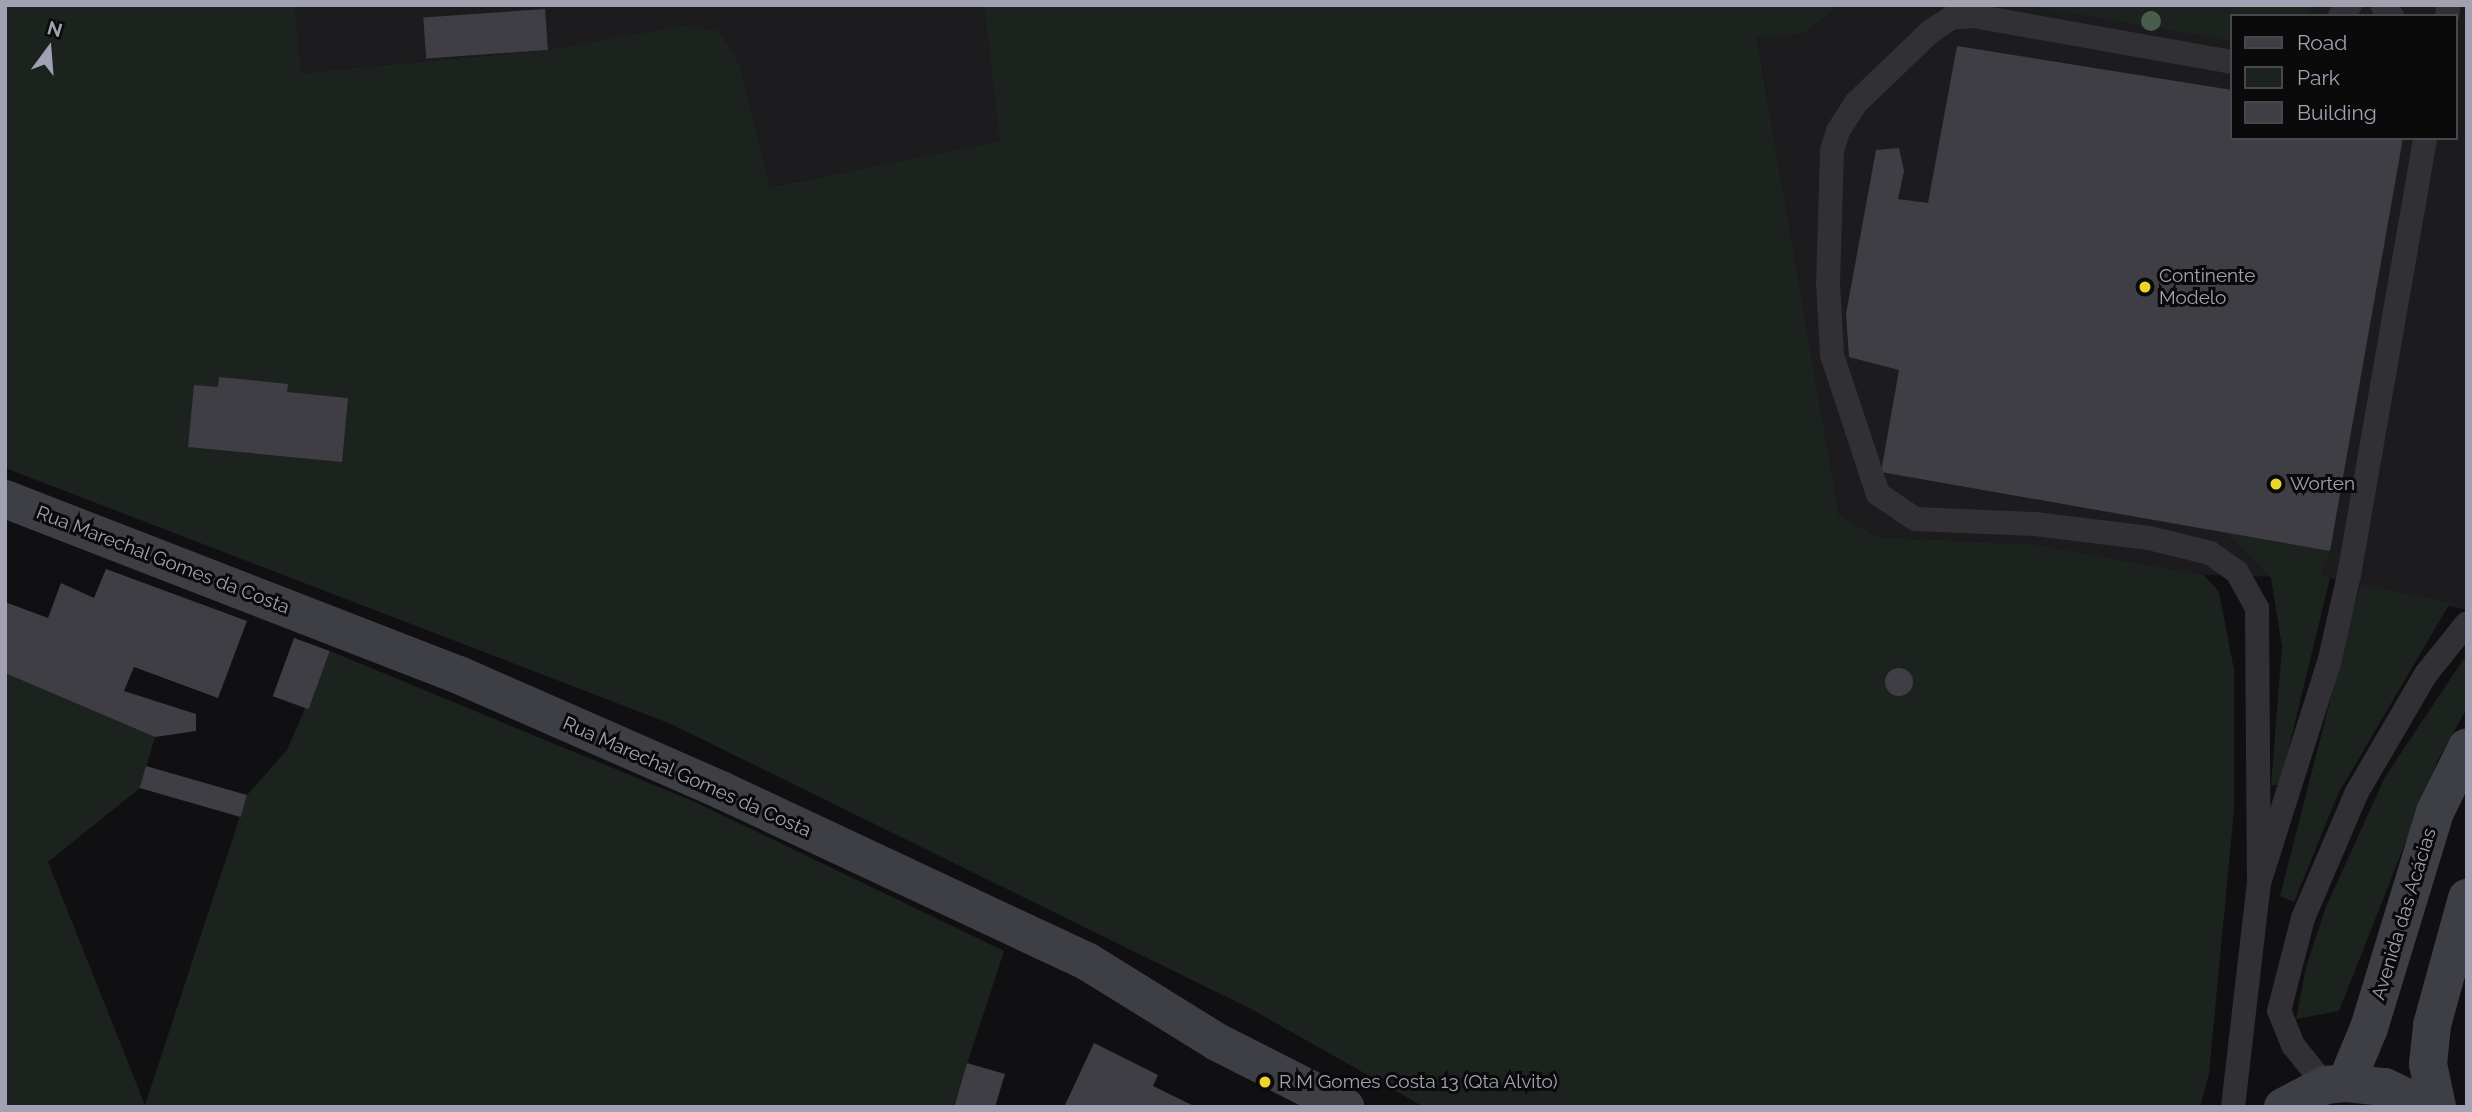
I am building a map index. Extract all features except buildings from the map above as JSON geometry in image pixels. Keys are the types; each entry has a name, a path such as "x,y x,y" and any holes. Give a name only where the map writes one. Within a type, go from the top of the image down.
{"main road":[{"name":"Rua Marechal Gomes da Costa","path":"5,499 458,676 721,790 1088,962 1217,1042 1345,1107"},
{"name":"Avenida das Acácias","path":"2336,1084 2370,1028 2435,812 2467,747"},
{"path":"2437,1107 2428,1064 2432,1026 2467,898"},
{"path":"2283,1107 2336,1084 2385,1087 2426,1107"}],"lane":[{"path":"2230,62 1973,16 1951,18 1931,31 1856,103 1838,131 1832,151 1828,283 1832,355 1878,494 1915,519 2035,524 2149,538 2210,553 2237,572 2258,608 2259,883 2233,1107"},
{"path":"2259,883 2330,659 2349,575 2425,140"},
{"path":"2336,1084 2293,1045 2279,1011 2303,918 2357,792 2426,674 2467,623"}],"shaded area":[{"path":"295,5 984,5 1001,141 769,187 740,67 548,50 301,73"},
{"path":"1839,5 2467,5 2467,610 2330,578 2204,575 2033,544 1878,537 1839,515 1757,37 1804,34"}],"green space":[{"path":"5,5 295,5 301,73 548,50 681,26 719,31 740,67 770,187 1000,141 984,5 1839,5 1804,34 1757,38 1839,515 1878,537 2033,544 2204,575 2219,592 2234,670 2234,810 2209,1074 2200,1107 1424,1107 1253,1010 671,724 5,468"},
{"path":"2027,5 2316,5 2309,14 2230,14 2230,41"},
{"path":"2227,533 2330,551 2320,575 2330,578 2280,784 2271,786 2282,647 2271,578"},
{"path":"2360,584 2450,603 2338,794 2294,902 2280,896"},
{"path":"330,651 695,802 1004,951 953,1107 5,1107 5,673 155,737 140,788 48,862 145,1105 247,795 287,750"},
{"path":"2467,654 2467,708 2438,760 2339,1011 2296,1019 2306,967 2326,907 2385,777"}],"place":[{"name":"Continente Modelo","path":"2145,287"},
{"name":"Worten","path":"2276,484"},
{"name":"R M Gomes Costa 13 (Qta Alvito)","path":"1265,1082"}]}
